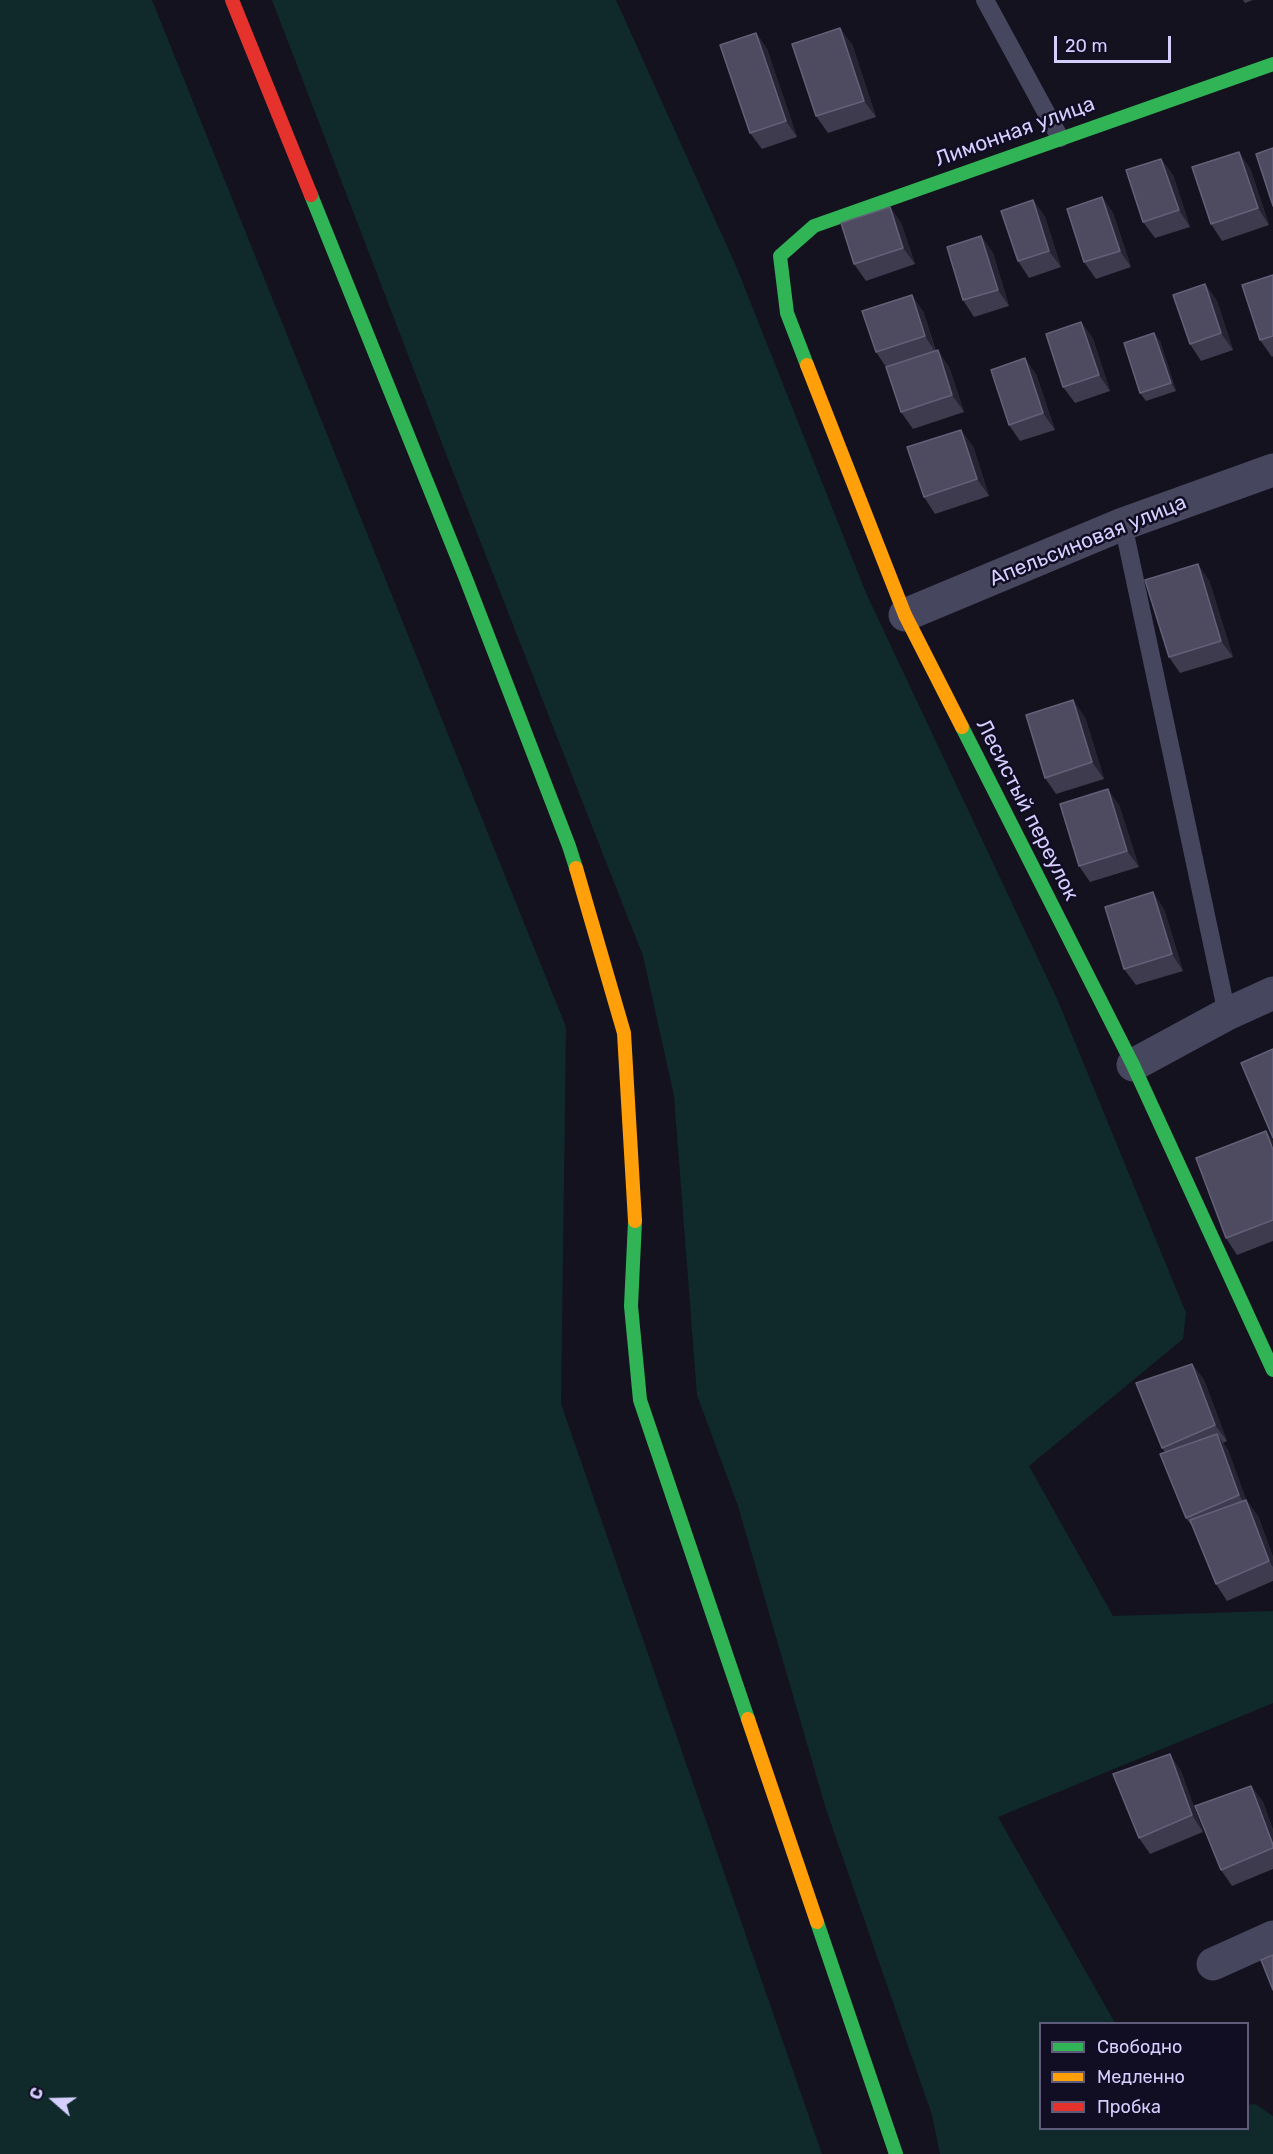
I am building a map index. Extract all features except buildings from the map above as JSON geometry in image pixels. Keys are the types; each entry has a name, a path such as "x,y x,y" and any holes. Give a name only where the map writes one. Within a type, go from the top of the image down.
{"main road":[{"path":"232,0 466,579 569,846 624,1033 635,1223 631,1306 640,1400 896,2154"},
{"name":"Лимонная улица","path":"780,256 814,226 1273,64"},
{"name":"Лесистый переулок","path":"780,256 787,313 905,615 1133,1065 1273,1370"}],"street":[{"name":"Апельсиновая улица","path":"905,615 1123,524 1273,470"},
{"path":"1133,1065 1227,1014 1273,993"},
{"path":"1213,1964 1273,1937"}],"lane":[{"path":"985,0 1060,138"},
{"path":"1123,524 1227,1014"}],"green space":[{"path":"0,0 152,0 566,1027 561,1404 822,2154 0,2154"},
{"path":"272,0 616,0 736,266 866,593 1058,1001 1186,1313 1183,1339 1029,1466 1113,1616 1273,1611 1273,1703 998,1817 1114,2022 1039,2022 1039,2130 1249,2130 1249,2105 1255,2104 1273,2116 1273,2154 940,2154 932,2115 826,1809 738,1506 697,1395 674,1096 643,956 448,459"}],"traffic: fast":[{"path":"807,365 787,313 780,256 814,226 1273,64"},
{"path":"311,195 466,579 576,868"},
{"path":"962,727 1133,1065 1273,1370"},
{"path":"635,1221 631,1306 640,1400 748,1719"},
{"path":"817,1922 896,2154"}],"traffic: slow":[{"path":"807,365 905,615 962,727"},
{"path":"576,868 624,1033 635,1221"},
{"path":"748,1719 817,1922"}],"traffic: jam":[{"path":"232,0 311,195"}]}
